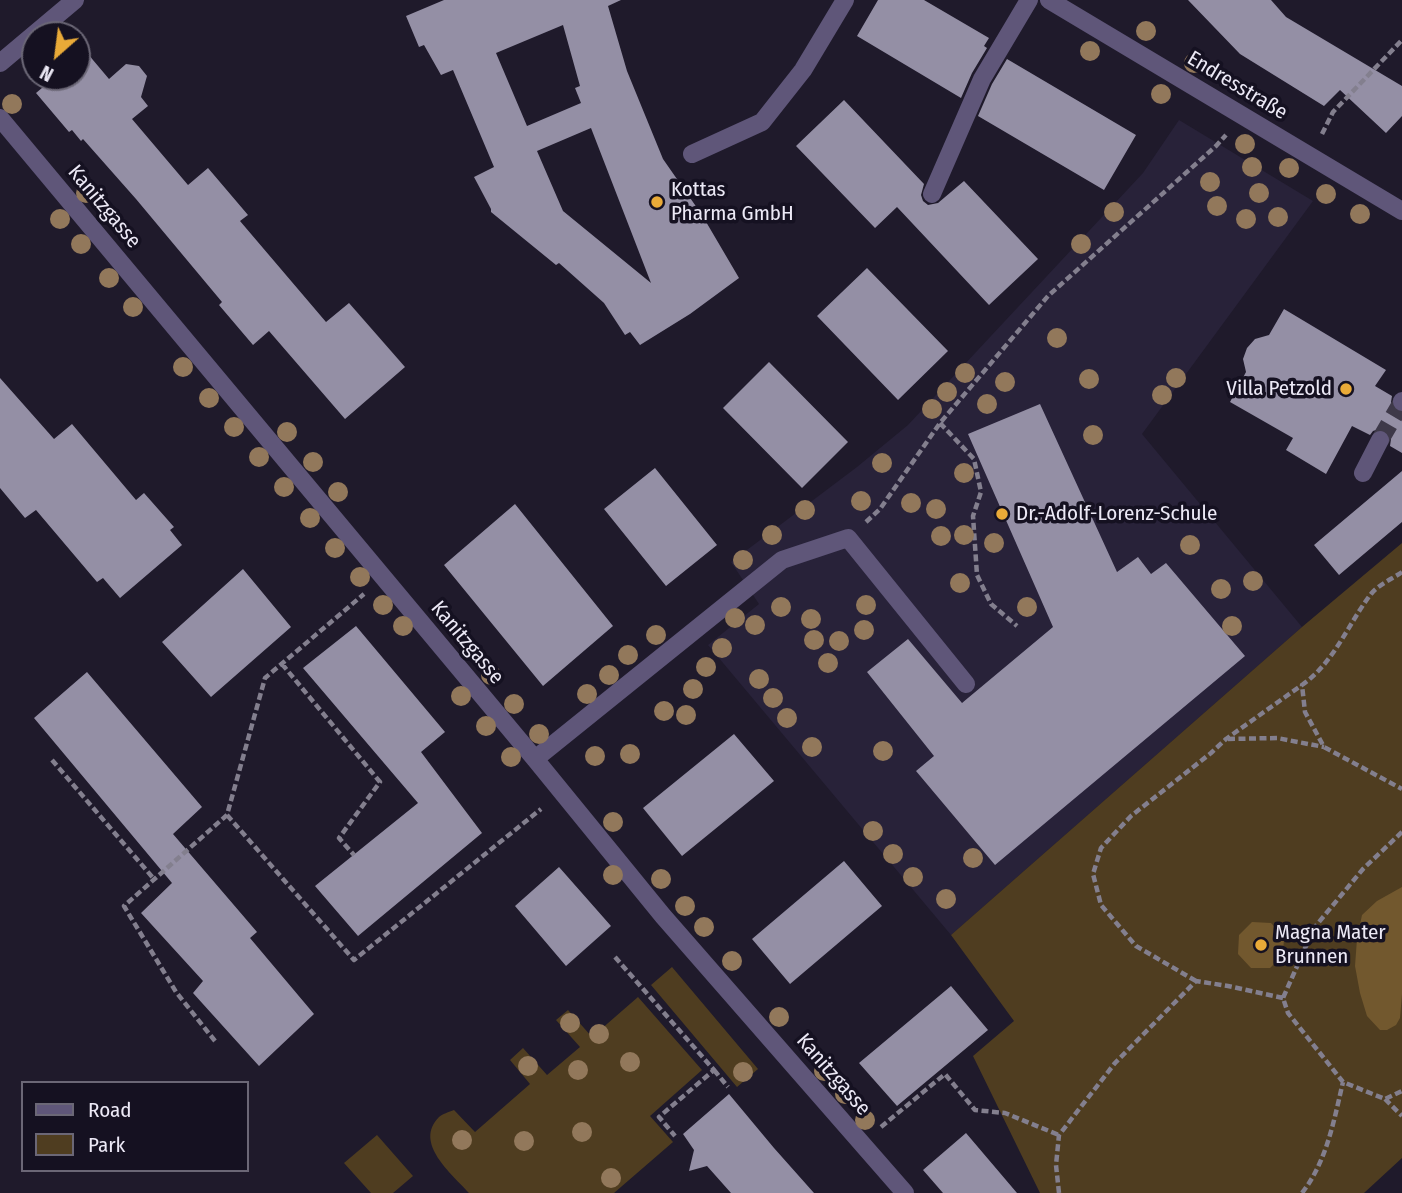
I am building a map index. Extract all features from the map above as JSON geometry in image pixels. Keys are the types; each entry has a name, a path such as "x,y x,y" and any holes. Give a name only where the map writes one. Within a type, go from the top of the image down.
{"street":[{"path":"0,62 75,0"},
{"path":"692,154 762,122 803,70 845,0"},
{"path":"932,194 982,79 1029,0"},
{"name":"Endresstraße","path":"1049,0 1402,211"},
{"name":"Kanitzgasse","path":"0,118 663,916 905,1193"},
{"path":"1363,473 1380,440"},
{"path":"535,759 782,560 848,538 966,684"}],"path":[{"path":"1311,157 1333,112 1402,40"},
{"path":"848,538 880,509 940,423 1048,296 1216,146 1242,115"},
{"path":"940,423 974,459 981,492 973,516 977,575 990,604 1017,626"},
{"path":"1283,998 1196,981 1136,946 1101,905 1093,874 1101,848 1132,816 1226,739 1313,677 1336,648 1372,591 1402,572"},
{"path":"215,1041 176,992 124,906 227,816 265,678 383,577"},
{"path":"282,664 380,782 339,838 354,855"},
{"path":"1302,685 1305,712 1324,747"},
{"path":"1226,739 1277,738 1324,747 1402,789"},
{"path":"52,760 154,879"},
{"path":"227,816 354,960 562,792"},
{"path":"1402,832 1363,869 1314,928 1283,998 1288,1013 1343,1082 1385,1098 1402,1116"},
{"path":"615,957 728,1087"},
{"path":"1059,1193 1056,1165 1059,1135 1115,1063 1196,981"},
{"path":"676,1136 660,1117 715,1070"},
{"path":"880,1128 945,1074 975,1110 1005,1113 1059,1135"},
{"path":"1302,1193 1321,1161 1343,1082"},
{"path":"1385,1098 1402,1091"}],"shaded area":[{"name":"Dr.-Adolf-Lorenz-Schule","path":"1179,120 1313,201 1142,434 1302,627 951,935 708,645 759,604 731,562 908,425 1143,173"},
{"path":"1402,887 1400,1018 1396,1025 1380,1030 1367,1016 1360,993 1355,966 1357,939 1362,915 1377,901"},
{"name":"Magna Mater Brunnen","path":"1252,922 1271,923 1284,937 1283,955 1270,968 1251,968 1238,954 1239,935"}],"green space":[{"path":"1402,543 1402,1158 1364,1193 1040,1193 973,1056 1014,1021 951,935 1302,627"},
{"path":"672,967 758,1069 737,1087 651,985"},
{"path":"638,997 702,1070 650,1116 673,1142 614,1193 469,1193 445,1167 433,1147 430,1137 432,1127 439,1117 454,1110 475,1132 530,1084 510,1060 523,1048 547,1075 580,1047 556,1020 568,1010 592,1037"},
{"path":"377,1135 413,1176 393,1193 371,1193 344,1163"}],"building":[{"path":"444,0 621,0 608,6 627,71 663,159 702,215 739,278 690,314 640,345 630,332 625,335 604,303 559,263 556,265 491,212 474,177 494,167 453,70 441,75 424,45 419,47 406,16","holes":["563,25 580,86 575,88 581,103 527,126 496,53","591,128 651,283 563,211 537,151"]},
{"path":"878,0 924,0 989,38 984,46 987,48 961,98 857,36"},
{"path":"1188,0 1271,0 1286,17 1402,86 1402,116 1386,133 1340,90 1324,106 1240,54"},
{"path":"91,58 109,79 126,64 139,66 147,76 141,97 148,106 132,119 188,185 208,168 248,215 240,221 326,322 349,303 405,367 345,419 269,331 253,345 219,305 222,302 136,199 83,139 81,141 72,130 69,132 36,93 91,91"},
{"path":"1007,59 1136,135 1104,190 978,116"},
{"path":"844,100 924,184 921,195 923,201 928,205 938,203 964,181 1038,259 989,305 897,207 875,228 796,146"},
{"path":"867,268 948,351 898,400 817,316"},
{"name":"Villa Petzold","path":"1284,309 1386,370 1375,386 1392,396 1393,408 1402,413 1402,453 1390,446 1391,439 1386,430 1379,429 1370,435 1352,426 1326,474 1286,450 1293,438 1230,402 1246,372 1243,359 1247,348 1255,339 1269,335"},
{"path":"769,362 848,442 802,488 723,408"},
{"path":"0,378 54,439 72,424 136,500 144,493 174,527 170,530 182,545 120,598 103,578 97,582 36,510 25,518 0,488"},
{"path":"1040,404 1117,572 1138,557 1151,574 1166,563 1245,656 995,865 916,771 934,756 867,672 908,639 962,703 1053,627 968,434"},
{"path":"655,468 717,545 666,586 604,509"},
{"path":"1402,471 1402,522 1339,575 1314,545"},
{"path":"515,504 613,626 543,686 444,565"},
{"path":"243,569 291,627 211,697 162,642"},
{"path":"356,626 445,732 421,752 482,833 358,936 315,886 418,803 303,668"},
{"path":"87,672 202,807 173,834 257,932 250,938 314,1014 259,1066 193,993 203,981 141,913 172,883 34,718"},
{"path":"734,734 774,781 682,856 643,808"},
{"path":"844,861 882,906 790,984 752,939"},
{"path":"559,867 611,926 566,966 515,906"},
{"path":"951,986 988,1030 897,1106 859,1063"},
{"path":"729,1094 814,1193 731,1193 707,1166 689,1171 694,1150 683,1134"},
{"path":"966,1133 1017,1193 943,1193 923,1170"}],"tunnel":[{"path":"1380,440 1402,402"}],"place":[{"name":"Kottas Pharma GmbH","path":"657,202"},
{"name":"Villa Petzold","path":"1346,389"},
{"name":"Dr.-Adolf-Lorenz-Schule","path":"1002,514"},
{"name":"Magna Mater Brunnen","path":"1261,945"}]}
